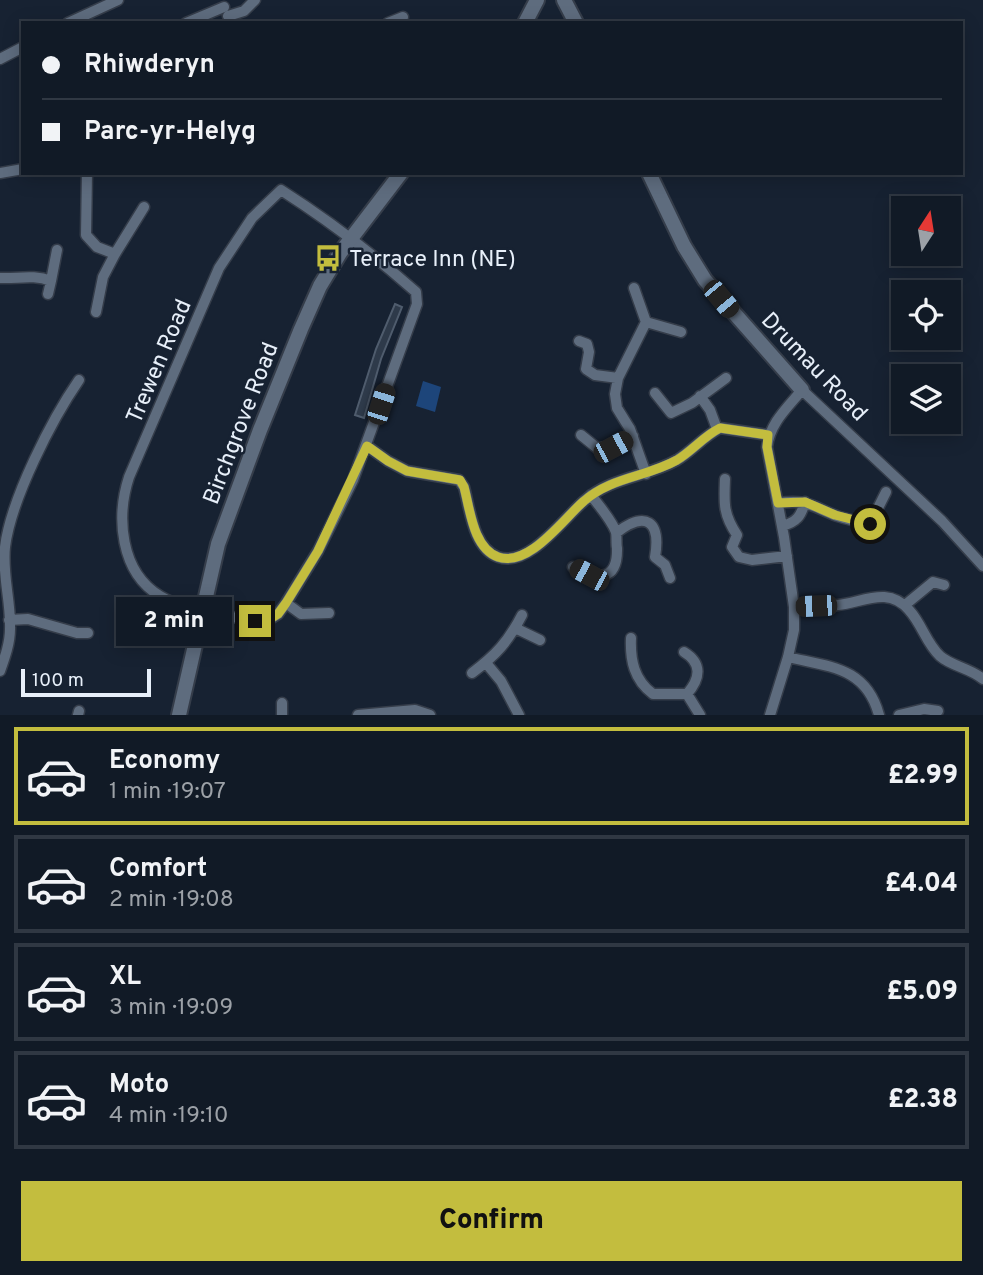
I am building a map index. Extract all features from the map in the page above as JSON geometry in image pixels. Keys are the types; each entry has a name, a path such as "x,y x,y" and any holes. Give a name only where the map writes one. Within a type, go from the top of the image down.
{"main road":[{"path":"526,21 537,0"},
{"path":"564,0 575,21"},
{"name":"Birchgrove Road","path":"179,715 218,544 260,430 320,286 350,240 399,175"},
{"name":"Drumau Road","path":"650,175 684,246 705,281 802,390"}],"street":[{"path":"72,21 118,0"},
{"path":"192,21 225,11 244,11 255,0"},
{"path":"393,21 403,17"},
{"path":"0,59 21,48"},
{"path":"0,173 21,169"},
{"path":"87,175 86,234 97,247 115,254"},
{"name":"Trewen Road","path":"203,610 160,596 136,570 122,530 124,493 129,477 219,268 252,218 281,190 350,240"},
{"path":"96,312 103,277 144,208"},
{"path":"203,610 255,621 267,621 278,614 318,551 367,446 417,304 416,292 350,240"},
{"path":"48,293 57,250"},
{"path":"0,278 26,276 51,281"},
{"path":"634,288 646,323 618,378 615,394 618,408 633,436 646,474"},
{"path":"646,323 681,332"},
{"path":"579,341 587,344 589,352 586,369 595,376 618,378"},
{"path":"655,393 671,413 726,378"},
{"path":"0,671 8,649 9,620 2,576 5,547 15,510 35,460 64,402 79,380"},
{"path":"770,715 794,630 794,607 767,447 768,435 778,417 802,390"},
{"name":"Drumau Road","path":"802,390 942,520 983,566"},
{"path":"700,396 710,410 717,429"},
{"path":"367,446 407,471 460,480 482,545 499,558 513,558 545,540 591,495 612,482 646,474 676,461 717,429 729,428 768,435"},
{"path":"581,435 597,448 613,447 633,436"},
{"path":"725,479 724,502 727,520 737,535 732,547 739,557 752,560 787,556"},
{"path":"778,503 805,502 835,515 875,527 886,492"},
{"path":"573,567 589,575 605,576 612,571 617,560 616,533 591,495"},
{"path":"782,526 794,523 800,517 805,502"},
{"path":"616,533 634,522 642,520 650,523 658,535 655,557 665,565 670,578"},
{"path":"905,605 933,582 944,585"},
{"path":"794,607 838,606 873,596 889,597 905,605 912,613 942,658 975,672 983,679"},
{"path":"286,603 301,614 329,613"},
{"path":"472,673 496,655 522,615"},
{"path":"9,620 28,619 81,635"},
{"path":"515,628 540,640"},
{"path":"631,638 633,667 647,689 653,694 687,694"},
{"path":"684,652 694,658 698,668 687,694"},
{"path":"788,657 843,670 863,682 875,700 879,715"},
{"path":"485,663 500,681 519,715"},
{"path":"687,694 700,715"},
{"path":"282,703 284,715"},
{"path":"899,715 924,709 938,711"},
{"path":"358,715 415,710 429,715"}],"shaded area":[{"path":"423,381 441,387 435,412 416,406"}],"building":[{"path":"395,304 402,307 381,359 364,418 355,415 376,349"}],"place":[{"name":"Terrace Inn (NE)","path":"328,258"}],"route":[{"path":"255,621 267,621 278,614 298,585 318,551 367,446 407,471 460,480 482,545 499,558 513,558 529,551 545,540 583,501 598,490 612,482 646,474 676,461 720,428 768,435 767,447 778,503 805,502 835,515 870,524"}]}
